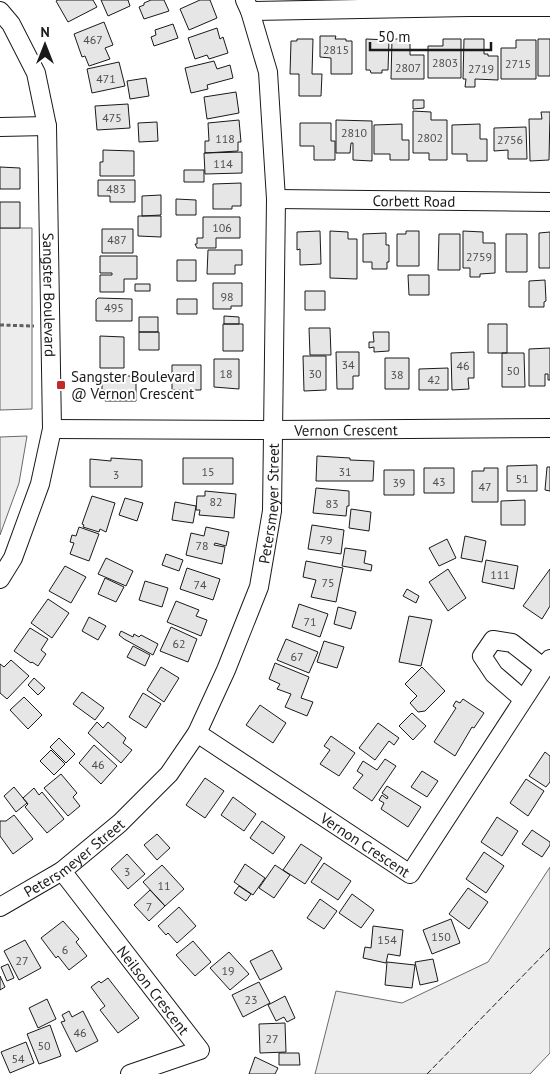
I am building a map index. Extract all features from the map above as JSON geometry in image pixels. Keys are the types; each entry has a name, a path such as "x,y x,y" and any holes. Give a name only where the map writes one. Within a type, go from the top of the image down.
{"street":[{"path":"248,5 469,3 550,8"},
{"name":"Petersmeyer Street","path":"0,908 62,871 120,823 169,774 197,733 226,670 259,587 272,512 276,199 268,72 248,5"},
{"name":"Sangster Boulevard","path":"0,11 11,24 36,73 47,126 52,429 40,484 13,558 0,579"},
{"path":"0,127 47,126"},
{"name":"Corbett Road","path":"276,199 550,202"},
{"name":"Vernon Crescent","path":"52,429 550,428"},
{"name":"Vernon Crescent","path":"197,733 410,874 547,663 512,643 493,640 482,656 494,674 523,698"},
{"name":"Neilson Crescent","path":"62,871 200,1050 130,1074"}],"path":[{"path":"0,325 49,326"}],"shaded area":[{"path":"0,228 32,228 32,409 0,410"},
{"path":"27,436 19,483 0,535 0,437"},
{"path":"550,867 550,1053 530,1074 315,1074 336,991 402,1003 488,962"}],"building":[{"path":"93,0 97,7 68,22 56,1"},
{"path":"101,0 128,0 130,6 108,16"},
{"path":"151,0 164,0 169,11 144,19 139,7"},
{"path":"200,0 210,0 217,18 189,30 180,9"},
{"path":"104,22 113,45 105,48 110,59 89,66 85,56 82,57 74,34"},
{"path":"173,24 178,38 154,46 151,37 156,35 155,30"},
{"path":"217,28 220,39 223,37 228,53 209,59 207,55 195,59 188,38"},
{"path":"320,36 336,36 335,39 352,41 352,74 331,74 331,58 320,57"},
{"path":"297,39 313,39 312,74 322,74 321,96 299,96 299,74 290,74 291,41 297,41"},
{"path":"366,39 389,40 388,70 382,70 382,73 371,73 370,70 366,70"},
{"path":"392,39 410,39 410,55 424,55 424,79 391,79"},
{"path":"443,39 461,39 461,78 428,78 428,46 443,46"},
{"path":"464,39 484,39 484,54 498,56 498,80 475,79 475,87 465,87 466,79 463,79"},
{"path":"538,39 550,39 550,76 538,76"},
{"path":"516,40 536,40 536,79 501,79 501,48 516,48"},
{"path":"214,61 217,69 230,65 233,78 207,85 208,89 191,93 185,68"},
{"path":"119,62 125,86 92,93 87,69"},
{"path":"146,78 149,96 130,99 127,81"},
{"path":"236,92 239,113 207,119 204,97"},
{"path":"413,100 424,100 424,108 413,109"},
{"path":"128,104 130,128 97,130 95,106"},
{"path":"413,111 431,112 431,120 447,120 447,160 429,160 429,153 413,153"},
{"path":"541,112 550,112 549,160 530,161 529,119 542,119"},
{"path":"239,120 241,142 238,142 238,151 205,153 205,141 209,141 208,123"},
{"path":"336,120 372,121 372,161 353,160 353,143 351,143 350,153 336,153"},
{"path":"157,122 158,141 139,142 138,123"},
{"path":"300,123 331,123 331,141 335,141 335,160 314,160 314,146 300,146"},
{"path":"402,124 402,140 409,140 409,160 390,160 390,154 374,154 374,125"},
{"path":"480,124 480,139 487,139 487,161 467,161 467,154 452,154 452,125"},
{"path":"526,127 527,159 508,159 508,150 494,151 494,128"},
{"path":"103,150 134,151 134,176 100,176 100,162 103,162"},
{"path":"242,152 242,173 205,174 204,153"},
{"path":"0,167 20,168 20,189 0,189"},
{"path":"184,170 204,170 204,182 184,182"},
{"path":"98,180 135,180 135,202 110,202 110,196 98,196"},
{"path":"241,183 241,206 232,206 232,209 213,209 213,184"},
{"path":"161,195 161,215 142,216 142,196"},
{"path":"176,199 196,200 196,215 176,215"},
{"path":"0,202 20,202 20,228 0,228"},
{"path":"138,216 161,216 161,237 138,236"},
{"path":"203,217 240,217 240,238 216,238 216,248 197,248 195,244 197,244 197,238 203,238"},
{"path":"102,229 133,229 133,253 102,253"},
{"path":"320,231 321,264 300,265 300,249 297,250 297,232"},
{"path":"330,231 348,232 348,239 357,239 357,279 330,278"},
{"path":"406,231 419,231 419,266 397,266 397,234 406,234"},
{"path":"463,231 483,232 483,243 495,243 495,273 480,274 480,277 470,277 470,268 463,268"},
{"path":"550,232 550,268 539,268 539,233"},
{"path":"386,233 386,245 389,245 387,269 372,269 372,262 363,262 363,234"},
{"path":"439,234 460,234 460,270 438,270"},
{"path":"506,234 527,234 527,272 506,272"},
{"path":"208,250 242,250 242,265 235,265 235,274 207,274"},
{"path":"100,256 137,256 137,279 124,279 124,292 100,292 100,275 112,275 112,273 100,273"},
{"path":"177,260 196,260 196,281 177,281"},
{"path":"408,275 429,275 429,295 409,295"},
{"path":"545,280 546,301 544,302 544,307 529,307 529,281"},
{"path":"213,283 242,283 242,306 231,306 231,309 213,309"},
{"path":"135,284 150,284 150,291 135,291"},
{"path":"305,291 325,291 325,310 305,310"},
{"path":"98,298 132,299 132,321 96,321 96,300"},
{"path":"177,299 197,299 197,314 177,314"},
{"path":"224,316 239,317 239,324 224,324"},
{"path":"139,317 158,317 158,332 139,332"},
{"path":"223,324 243,324 243,351 223,351"},
{"path":"488,324 507,324 507,353 488,353"},
{"path":"309,328 330,328 331,355 310,355"},
{"path":"139,332 159,332 159,350 139,350"},
{"path":"373,332 389,332 389,351 374,352 374,347 369,348 369,342 374,342"},
{"path":"100,336 124,337 124,368 100,368"},
{"path":"550,348 550,380 548,380 548,374 545,374 545,386 529,386 529,349"},
{"path":"336,352 359,352 359,376 353,376 353,389 337,389"},
{"path":"474,352 474,378 468,378 469,389 452,390 451,353"},
{"path":"502,353 524,353 525,387 502,387"},
{"path":"303,356 326,356 326,390 304,391"},
{"path":"385,358 409,358 409,389 385,389"},
{"path":"214,359 239,359 239,389 214,387"},
{"path":"172,365 201,365 201,390 172,390"},
{"path":"448,368 448,390 419,390 419,369"},
{"path":"102,376 136,376 136,401 105,401 105,390 102,390"},
{"path":"317,456 374,461 373,481 316,481"},
{"path":"111,458 142,460 142,487 90,487 90,459 111,461"},
{"path":"183,458 233,458 233,484 183,484"},
{"path":"537,465 537,491 507,491 507,466"},
{"path":"547,467 550,467 550,491 545,490"},
{"path":"424,468 454,468 454,493 424,493"},
{"path":"484,468 498,468 498,502 472,502 472,471 484,471"},
{"path":"384,470 414,470 414,495 384,495"},
{"path":"316,488 349,491 349,506 347,506 346,516 313,513"},
{"path":"205,491 236,494 234,518 199,515 200,510 196,510 197,496 205,496"},
{"path":"92,496 115,503 106,532 100,529 99,532 83,527 84,525 82,524"},
{"path":"125,498 143,503 137,521 119,515"},
{"path":"525,500 525,525 501,525 501,501"},
{"path":"175,502 196,506 193,523 172,520"},
{"path":"351,509 371,512 369,531 349,528"},
{"path":"312,525 344,530 341,554 308,549"},
{"path":"79,527 99,534 89,561 70,554 74,543 70,542 72,535 76,536"},
{"path":"206,527 229,532 226,546 215,543 214,545 225,547 222,564 186,555 191,533 204,536"},
{"path":"465,536 486,541 482,562 461,558"},
{"path":"447,539 456,558 439,566 429,548"},
{"path":"345,548 366,551 364,563 372,565 371,571 342,566"},
{"path":"166,554 183,560 179,571 162,565"},
{"path":"106,558 133,571 126,586 98,574"},
{"path":"486,560 518,566 514,589 482,582"},
{"path":"306,561 343,568 336,602 311,597 316,580 303,577"},
{"path":"65,566 86,577 71,603 49,591"},
{"path":"187,568 220,579 213,600 180,589"},
{"path":"448,569 466,598 448,611 429,582"},
{"path":"550,569 550,606 542,619 523,606"},
{"path":"105,578 124,587 116,602 98,594"},
{"path":"145,581 168,588 162,607 139,600"},
{"path":"407,589 419,596 416,603 403,596"},
{"path":"48,599 69,613 52,638 31,623"},
{"path":"176,601 199,610 196,616 207,620 201,636 167,622"},
{"path":"299,604 328,614 320,637 292,627"},
{"path":"338,607 356,612 351,629 334,624"},
{"path":"409,616 432,620 421,666 399,662"},
{"path":"89,617 106,626 98,640 82,631"},
{"path":"171,627 197,639 188,662 160,651"},
{"path":"30,628 48,639 41,650 46,654 38,666 14,651"},
{"path":"121,631 133,637 134,634 139,637 141,635 158,644 153,655 124,639 119,635"},
{"path":"286,639 318,652 309,673 277,660"},
{"path":"324,641 344,647 337,668 317,662"},
{"path":"133,646 150,655 145,666 127,657"},
{"path":"11,660 29,676 7,699 0,693 0,664 4,667"},
{"path":"275,663 309,677 301,698 313,702 307,716 285,707 291,694 277,689 280,684 269,679"},
{"path":"161,667 179,678 164,702 147,690"},
{"path":"422,667 445,691 425,711 418,712 410,703 417,696 405,684"},
{"path":"34,678 45,688 38,695 28,685"},
{"path":"82,692 104,708 95,720 73,704"},
{"path":"143,693 161,704 146,728 129,717"},
{"path":"24,697 42,715 28,729 10,710"},
{"path":"463,699 484,713 474,728 472,727 455,756 434,742 456,708 453,706 456,701 460,703"},
{"path":"260,705 286,723 273,743 246,725"},
{"path":"412,713 426,726 413,740 399,726"},
{"path":"97,722 103,728 108,722 126,738 123,743 132,750 121,763 88,733"},
{"path":"378,723 399,738 394,745 389,741 375,760 359,748"},
{"path":"331,736 355,753 339,776 320,764 330,750 324,746"},
{"path":"59,738 75,754 66,763 50,747"},
{"path":"94,745 117,766 101,784 79,763"},
{"path":"51,750 65,764 54,775 40,761"},
{"path":"545,752 550,756 550,782 546,787 529,776"},
{"path":"385,759 396,766 372,801 353,788 363,775 357,771 363,761 377,770"},
{"path":"422,771 438,781 427,797 411,787"},
{"path":"61,774 77,793 73,797 80,806 68,816 44,788"},
{"path":"205,778 224,791 205,818 186,805"},
{"path":"526,779 544,791 528,816 510,803"},
{"path":"387,786 421,807 408,827 381,809 384,803 379,800 382,795 387,799 388,797 382,793"},
{"path":"14,787 27,803 16,812 4,796"},
{"path":"34,788 39,795 42,792 64,819 47,833 25,807 28,804 23,798"},
{"path":"233,797 256,814 244,831 221,815"},
{"path":"14,815 33,839 13,854 0,836 0,821 6,821"},
{"path":"497,817 518,831 502,856 481,842"},
{"path":"262,821 285,837 273,854 250,838"},
{"path":"532,830 550,842 542,857 522,844"},
{"path":"157,834 170,848 157,860 144,845"},
{"path":"301,844 322,858 305,884 283,870"},
{"path":"484,852 504,866 486,893 466,879"},
{"path":"127,854 145,874 128,889 111,869"},
{"path":"324,863 351,881 338,900 311,882"},
{"path":"245,864 265,878 253,895 234,882"},
{"path":"162,865 184,889 165,906 143,882"},
{"path":"275,865 290,875 274,898 259,888"},
{"path":"239,886 251,894 246,901 234,893"},
{"path":"468,888 488,902 469,929 449,914"},
{"path":"150,890 165,906 149,921 134,905"},
{"path":"352,894 374,910 361,928 339,913"},
{"path":"320,899 337,911 324,929 307,918"},
{"path":"179,907 196,926 177,943 158,926"},
{"path":"451,919 460,943 432,954 423,930"},
{"path":"63,921 79,939 76,942 87,956 69,970 58,956 56,958 41,938"},
{"path":"373,926 403,930 400,956 388,954 386,963 363,958 365,947 371,948"},
{"path":"25,940 41,968 19,980 4,951"},
{"path":"193,941 211,962 195,976 176,955"},
{"path":"272,950 282,969 260,980 250,961"},
{"path":"229,952 249,974 230,990 210,968"},
{"path":"433,959 438,981 420,985 415,962"},
{"path":"387,962 415,965 412,988 385,985"},
{"path":"8,964 14,978 7,981 1,967"},
{"path":"0,976 5,987 0,990"},
{"path":"108,978 139,1018 118,1033 100,1010 105,1006 91,987 99,981 101,983"},
{"path":"259,982 270,1003 243,1017 232,995"},
{"path":"285,996 295,1018 287,1022 284,1017 276,1021 268,1005"},
{"path":"47,999 56,1019 38,1028 29,1008"},
{"path":"69,1011 72,1017 83,1011 98,1041 76,1052 61,1022 65,1021 62,1015"},
{"path":"285,1023 286,1052 260,1053 259,1024"},
{"path":"50,1025 61,1056 39,1064 27,1034"},
{"path":"26,1042 34,1063 10,1073 1,1052"},
{"path":"279,1053 299,1053 300,1065 279,1065"},
{"path":"255,1057 278,1068 275,1074 249,1074"}],"fence":[{"path":"427,1074 550,948"}],"place":[{"name":"Sangster Boulevard @ Vernon Crescent","path":"61,385"}]}
